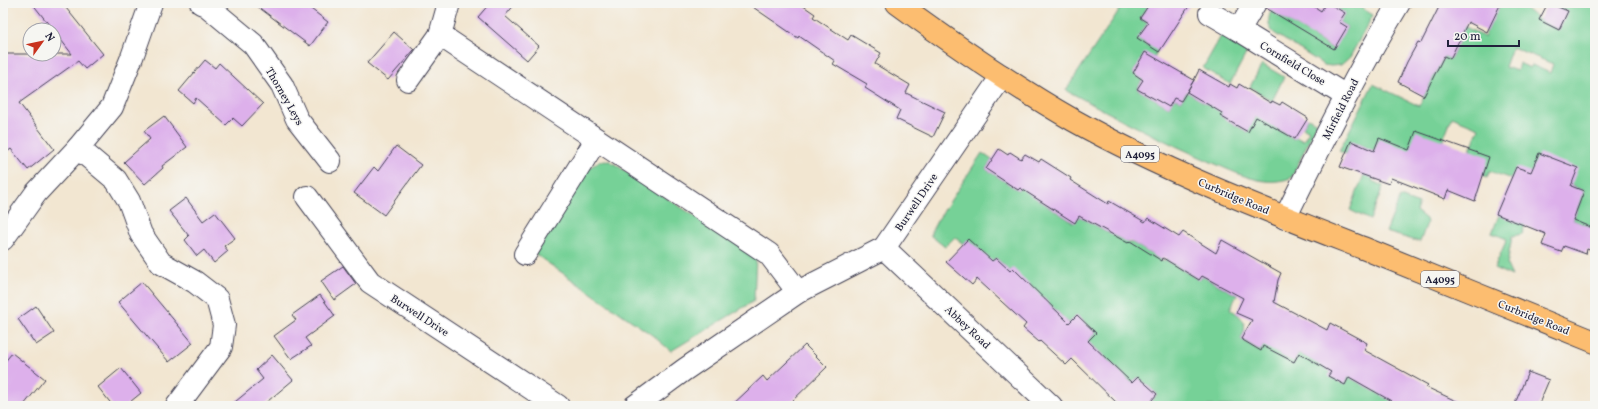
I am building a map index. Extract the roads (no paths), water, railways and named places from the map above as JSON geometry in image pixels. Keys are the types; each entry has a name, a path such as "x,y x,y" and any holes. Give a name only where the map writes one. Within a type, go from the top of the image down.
{"main road":[{"name":"Curbridge Road","path":"897,3 1002,76 1073,120 1164,166 1285,218 1459,286 1595,342"}],"street":[{"path":"3,239 36,193 78,148 112,107 151,3"},
{"name":"Thorney Leys","path":"201,3 206,5 253,44 282,85 297,119 330,161"},
{"path":"408,80 440,35 449,3"},
{"path":"1239,30 1255,3"},
{"name":"Mirfield Road","path":"1285,218 1346,96 1399,3"},
{"name":"Cornfield Close","path":"1210,13 1346,96"},
{"path":"440,35 769,254 798,292"},
{"name":"Burwell Drive","path":"635,406 684,370 798,292 884,248 1002,76"},
{"path":"525,254 596,140"},
{"path":"78,148 116,180 129,201 141,234 161,263 195,282 216,299 224,325 221,347 177,406"},
{"name":"Burwell Drive","path":"307,197 370,282 558,406"},
{"name":"Abbey Road","path":"884,248 1052,406"}]}
